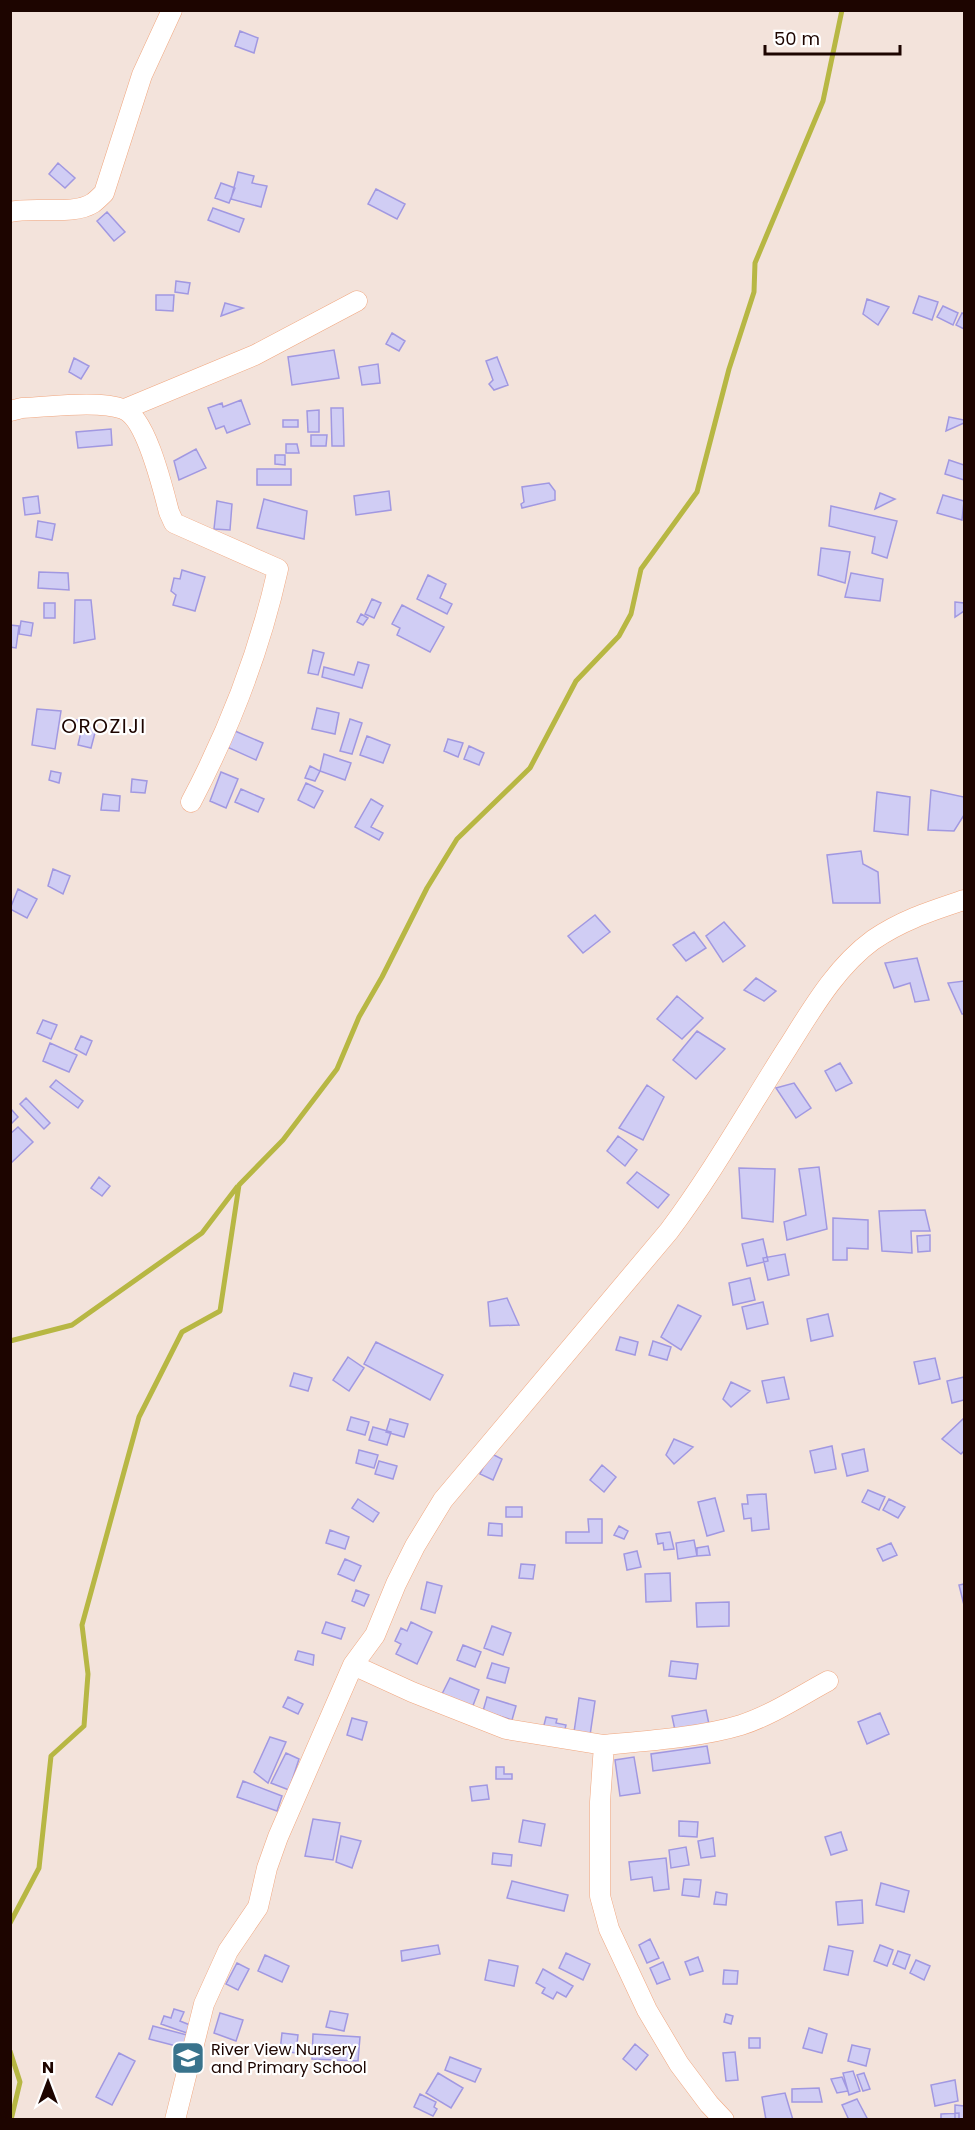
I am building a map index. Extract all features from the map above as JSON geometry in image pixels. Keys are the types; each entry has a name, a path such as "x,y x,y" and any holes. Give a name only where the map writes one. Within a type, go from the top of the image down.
{"street":[{"path":"10,212 21,209 72,209 92,204 104,193 142,75 172,10"},
{"path":"10,411 22,408 106,405 126,409 255,355 357,302"},
{"path":"126,409 144,432 174,523 278,569 246,680 216,755 191,802"},
{"path":"175,2120 204,2004 228,1951 258,1907 267,1868 278,1837 353,1665 375,1635 415,1546 443,1500 669,1231 700,1190 736,1127 818,999 836,976 871,942 909,919 964,900"},
{"path":"353,1665 412,1692 506,1729 604,1745 680,1736 741,1725 828,1681"},
{"path":"604,1745 600,1802 600,1896 609,1929 647,2010 679,2064 724,2120"}],"building":[{"path":"240,31 258,38 254,53 235,46"},
{"path":"58,163 75,178 65,188 49,174"},
{"path":"238,172 254,176 252,183 267,186 261,207 231,199"},
{"path":"221,183 235,188 229,203 215,198"},
{"path":"376,189 405,204 397,219 368,204"},
{"path":"213,208 244,219 239,232 208,220"},
{"path":"107,212 125,232 114,241 97,221"},
{"path":"176,281 190,283 188,294 175,292"},
{"path":"156,295 174,295 173,311 156,310"},
{"path":"919,296 938,302 932,320 913,313"},
{"path":"867,299 889,307 878,325 863,314"},
{"path":"225,303 243,308 221,316"},
{"path":"943,306 958,313 953,325 937,317"},
{"path":"962,313 964,314 964,329 956,325"},
{"path":"392,333 405,341 399,351 386,344"},
{"path":"334,350 339,378 292,385 288,357"},
{"path":"497,357 508,385 494,390 489,384 493,380 486,361"},
{"path":"74,358 89,366 81,379 69,372"},
{"path":"378,364 380,383 362,385 359,367"},
{"path":"241,400 250,424 227,433 224,426 216,429 208,408 222,403 223,407"},
{"path":"331,408 343,408 344,446 332,446"},
{"path":"319,410 319,432 308,432 307,411"},
{"path":"949,417 964,420 964,423 946,431"},
{"path":"283,420 298,420 298,427 283,427"},
{"path":"111,429 112,445 78,448 76,432"},
{"path":"311,435 327,435 326,446 311,446"},
{"path":"286,444 297,444 299,453 286,453"},
{"path":"196,449 206,468 179,480 174,461"},
{"path":"275,455 285,455 285,465 275,464"},
{"path":"949,460 964,465 964,480 945,474"},
{"path":"257,469 291,469 291,485 257,485"},
{"path":"549,483 555,491 555,500 522,508 521,504 524,502 522,487"},
{"path":"389,491 391,510 356,515 354,496"},
{"path":"880,493 895,499 875,509"},
{"path":"943,495 964,501 962,520 937,513"},
{"path":"38,496 40,513 25,515 23,498"},
{"path":"264,499 307,511 304,539 257,528"},
{"path":"217,501 232,504 230,530 214,529"},
{"path":"831,506 897,521 887,558 872,553 875,537 829,526"},
{"path":"38,521 55,524 52,540 36,537"},
{"path":"821,548 850,552 845,583 818,575"},
{"path":"182,570 205,577 195,611 173,605 176,595 171,591 174,578 180,579"},
{"path":"39,572 68,573 69,590 38,588"},
{"path":"851,573 883,579 880,601 845,597"},
{"path":"428,575 446,584 440,598 452,604 447,614 417,599"},
{"path":"372,599 381,603 374,618 365,614"},
{"path":"75,600 91,600 95,639 74,643"},
{"path":"955,602 964,603 964,611 955,617"},
{"path":"44,603 55,603 55,618 44,618"},
{"path":"402,605 444,627 430,652 397,635 400,628 392,624"},
{"path":"361,614 368,618 363,625 357,622"},
{"path":"21,621 33,623 31,636 19,634"},
{"path":"10,625 19,626 16,648 10,647"},
{"path":"313,650 324,653 318,675 308,673"},
{"path":"358,662 369,665 362,688 322,677 324,667 354,675"},
{"path":"317,708 339,713 335,734 312,729"},
{"path":"37,709 61,711 55,749 32,745"},
{"path":"350,719 362,723 352,754 340,751"},
{"path":"77,720 97,725 91,748 78,745 81,732"},
{"path":"235,731 263,743 256,760 227,747"},
{"path":"367,736 390,745 383,763 360,755"},
{"path":"448,739 463,743 458,757 444,751"},
{"path":"469,746 484,753 479,765 464,759"},
{"path":"324,754 351,763 345,780 320,771"},
{"path":"310,766 320,771 315,781 305,778"},
{"path":"51,771 61,773 59,783 49,780"},
{"path":"221,772 238,779 226,808 210,801"},
{"path":"132,779 147,781 145,793 131,792"},
{"path":"306,783 323,791 314,808 298,800"},
{"path":"241,789 264,799 258,812 235,802"},
{"path":"931,790 964,797 964,815 954,831 928,830"},
{"path":"877,792 910,797 908,835 874,831"},
{"path":"103,794 120,796 119,811 101,810"},
{"path":"371,799 383,806 371,827 383,833 379,840 355,827"},
{"path":"861,851 863,864 878,872 880,903 833,903 827,855"},
{"path":"53,869 70,876 63,894 48,886"},
{"path":"18,889 37,899 27,918 10,909"},
{"path":"595,915 610,932 583,953 568,936"},
{"path":"724,922 745,946 723,962 706,936"},
{"path":"694,932 706,948 686,961 673,945"},
{"path":"917,958 929,1000 915,1002 910,983 894,988 885,963"},
{"path":"756,978 776,991 764,1001 744,990"},
{"path":"964,981 964,1014 962,1014 948,983"},
{"path":"677,996 703,1018 682,1039 657,1019"},
{"path":"43,1020 57,1025 51,1039 37,1033"},
{"path":"697,1031 725,1049 696,1079 673,1060"},
{"path":"81,1036 92,1041 86,1055 75,1049"},
{"path":"50,1043 77,1055 69,1072 43,1061"},
{"path":"840,1063 852,1083 836,1091 825,1071"},
{"path":"56,1080 83,1101 78,1108 50,1087"},
{"path":"794,1083 811,1108 796,1118 776,1088"},
{"path":"647,1085 664,1097 643,1140 619,1128"},
{"path":"26,1098 50,1123 44,1129 20,1104"},
{"path":"10,1110 18,1117 10,1125"},
{"path":"18,1127 33,1142 10,1164 10,1134"},
{"path":"618,1136 637,1150 625,1166 607,1151"},
{"path":"819,1167 827,1229 787,1240 784,1222 806,1215 799,1169"},
{"path":"739,1168 775,1169 773,1222 742,1218"},
{"path":"637,1172 669,1195 658,1208 627,1183"},
{"path":"99,1177 110,1186 102,1196 91,1188"},
{"path":"925,1210 930,1231 911,1231 912,1253 882,1251 879,1211"},
{"path":"833,1218 868,1220 868,1249 847,1248 847,1260 833,1260"},
{"path":"930,1235 930,1251 918,1252 917,1236"},
{"path":"763,1239 768,1261 747,1266 742,1244"},
{"path":"785,1254 789,1275 768,1280 763,1258"},
{"path":"750,1278 755,1300 733,1305 729,1283"},
{"path":"507,1298 519,1325 490,1326 488,1302"},
{"path":"763,1302 768,1324 747,1329 742,1307"},
{"path":"678,1305 701,1316 681,1350 661,1337"},
{"path":"828,1314 833,1336 811,1341 807,1319"},
{"path":"620,1337 638,1342 635,1355 616,1350"},
{"path":"653,1341 671,1347 667,1360 649,1355"},
{"path":"376,1342 443,1375 430,1400 364,1364"},
{"path":"348,1357 364,1368 349,1391 333,1380"},
{"path":"935,1358 940,1379 919,1384 914,1362"},
{"path":"294,1373 312,1378 308,1391 290,1386"},
{"path":"784,1377 789,1399 767,1403 762,1381"},
{"path":"964,1377 964,1400 952,1403 947,1381"},
{"path":"731,1382 750,1391 731,1407 723,1399"},
{"path":"351,1417 369,1422 365,1435 347,1430"},
{"path":"964,1418 964,1451 961,1454 942,1439"},
{"path":"390,1419 408,1424 404,1437 386,1432"},
{"path":"373,1427 391,1432 387,1445 369,1440"},
{"path":"674,1439 693,1447 674,1464 666,1455"},
{"path":"832,1446 836,1469 815,1473 810,1451"},
{"path":"864,1449 868,1471 847,1476 842,1454"},
{"path":"359,1450 378,1455 374,1468 356,1463"},
{"path":"490,1453 502,1459 493,1480 480,1474"},
{"path":"379,1461 397,1466 393,1479 375,1474"},
{"path":"602,1465 616,1477 604,1492 590,1480"},
{"path":"868,1490 885,1497 879,1510 862,1502"},
{"path":"766,1494 769,1529 752,1531 751,1518 744,1519 742,1504 748,1504 747,1495"},
{"path":"715,1498 724,1531 707,1536 698,1502"},
{"path":"358,1499 379,1513 373,1522 352,1508"},
{"path":"889,1499 905,1507 898,1518 883,1510"},
{"path":"506,1507 522,1507 522,1517 506,1517"},
{"path":"588,1519 602,1519 602,1543 566,1543 566,1532 589,1532"},
{"path":"489,1523 502,1524 502,1536 488,1535"},
{"path":"619,1526 628,1531 624,1539 614,1535"},
{"path":"330,1530 349,1537 345,1549 326,1543"},
{"path":"670,1532 674,1549 664,1550 663,1543 658,1544 656,1534"},
{"path":"694,1540 697,1556 678,1559 676,1543"},
{"path":"891,1543 897,1555 883,1561 877,1549"},
{"path":"708,1546 710,1555 697,1556 697,1548"},
{"path":"637,1551 641,1567 627,1570 624,1554"},
{"path":"345,1559 361,1566 354,1581 338,1574"},
{"path":"521,1564 535,1565 533,1579 519,1578"},
{"path":"670,1573 671,1601 646,1602 645,1574"},
{"path":"427,1582 442,1586 435,1613 421,1609"},
{"path":"964,1584 964,1605 959,1585"},
{"path":"356,1590 369,1595 364,1606 352,1601"},
{"path":"729,1602 729,1626 697,1627 696,1603"},
{"path":"326,1622 345,1628 341,1639 322,1633"},
{"path":"411,1622 432,1632 417,1664 396,1654 401,1644 395,1641 401,1628 407,1631"},
{"path":"492,1626 511,1633 503,1655 484,1648"},
{"path":"463,1645 481,1652 475,1667 457,1660"},
{"path":"298,1651 314,1655 313,1665 295,1660"},
{"path":"671,1661 698,1664 696,1679 669,1676"},
{"path":"492,1663 509,1668 505,1683 487,1678"},
{"path":"450,1678 479,1690 472,1708 441,1696"},
{"path":"288,1697 303,1704 298,1714 283,1707"},
{"path":"487,1697 516,1706 512,1720 483,1711"},
{"path":"579,1698 595,1701 589,1742 573,1739"},
{"path":"706,1710 710,1729 676,1735 672,1716"},
{"path":"880,1713 889,1734 867,1744 858,1722"},
{"path":"546,1717 557,1719 556,1723 566,1725 563,1737 542,1733"},
{"path":"352,1718 367,1722 362,1740 347,1735"},
{"path":"270,1737 286,1742 268,1783 254,1772"},
{"path":"707,1746 710,1763 653,1771 651,1754"},
{"path":"286,1753 299,1759 289,1790 271,1783"},
{"path":"634,1757 640,1793 620,1796 615,1760"},
{"path":"496,1767 504,1767 504,1774 512,1774 512,1779 496,1779"},
{"path":"243,1781 282,1796 277,1811 237,1797"},
{"path":"487,1785 489,1799 472,1801 470,1787"},
{"path":"313,1819 340,1823 333,1860 305,1856"},
{"path":"523,1820 545,1824 541,1846 519,1842"},
{"path":"679,1821 698,1822 697,1837 679,1836"},
{"path":"841,1832 847,1850 831,1855 825,1837"},
{"path":"341,1836 361,1841 352,1868 336,1862"},
{"path":"713,1838 715,1856 701,1858 698,1841"},
{"path":"686,1847 689,1865 671,1868 669,1850"},
{"path":"493,1853 512,1855 511,1866 492,1864"},
{"path":"666,1858 669,1889 654,1891 652,1877 631,1880 629,1862"},
{"path":"684,1879 701,1880 699,1897 682,1895"},
{"path":"512,1881 568,1895 564,1911 507,1898"},
{"path":"881,1883 909,1891 904,1912 876,1905"},
{"path":"716,1892 727,1894 726,1905 714,1904"},
{"path":"862,1900 863,1923 838,1925 836,1902"},
{"path":"650,1939 659,1958 647,1963 639,1945"},
{"path":"438,1945 440,1954 402,1961 401,1951"},
{"path":"880,1945 893,1950 887,1966 874,1961"},
{"path":"829,1946 853,1951 848,1975 824,1970"},
{"path":"898,1951 910,1955 905,1969 893,1964"},
{"path":"566,1953 590,1964 583,1980 559,1968"},
{"path":"265,1955 289,1966 282,1982 258,1971"},
{"path":"698,1957 703,1971 690,1975 685,1962"},
{"path":"489,1960 518,1966 514,1986 485,1980"},
{"path":"916,1960 930,1966 924,1980 910,1973"},
{"path":"663,1962 670,1979 657,1984 650,1968"},
{"path":"237,1963 249,1969 238,1990 226,1984"},
{"path":"543,1969 573,1986 566,1997 557,1992 553,1999 542,1993 545,1988 536,1983"},
{"path":"724,1970 738,1971 737,1984 723,1984"},
{"path":"174,2009 184,2012 180,2021 190,2025 187,2033 161,2024 164,2016 171,2018"},
{"path":"330,2011 348,2014 344,2031 326,2027"},
{"path":"220,2013 243,2020 236,2041 214,2033"},
{"path":"726,2014 733,2016 731,2024 724,2022"},
{"path":"153,2026 187,2035 184,2048 149,2039"},
{"path":"809,2028 827,2034 822,2053 803,2048"},
{"path":"282,2033 298,2035 296,2053 280,2051"},
{"path":"313,2034 360,2037 358,2061 312,2059"},
{"path":"749,2038 760,2038 760,2048 749,2048"},
{"path":"635,2044 648,2055 636,2070 623,2059"},
{"path":"852,2045 870,2049 866,2066 848,2061"},
{"path":"735,2052 738,2080 726,2081 723,2053"},
{"path":"119,2053 135,2061 112,2105 96,2097"},
{"path":"450,2057 481,2069 475,2082 445,2070"},
{"path":"853,2071 860,2091 849,2095 843,2073"},
{"path":"438,2073 463,2088 451,2108 426,2093"},
{"path":"864,2073 870,2089 863,2091 857,2075"},
{"path":"842,2077 848,2091 837,2093 831,2079"},
{"path":"955,2080 958,2101 935,2106 931,2085"},
{"path":"819,2088 822,2102 792,2102 792,2089"},
{"path":"785,2093 793,2120 766,2120 762,2097"},
{"path":"420,2094 436,2102 434,2107 437,2109 433,2116 414,2107"},
{"path":"857,2099 868,2120 849,2120 842,2105"},
{"path":"955,2105 964,2106 964,2120 955,2120"},
{"path":"959,2113 959,2120 941,2120 941,2114"}],"waterway":[{"path":"10,1923 39,1868 51,1756 84,1726 88,1674 82,1625 139,1417 182,1332 220,1311 239,1185 283,1140 337,1069 359,1017 427,888 457,839 530,768 576,681 619,636 631,614 641,569 697,492 729,369 754,292 755,263 823,101 842,10"},
{"path":"10,1341 72,1325 202,1233 237,1187"},
{"path":"10,2051 20,2082 11,2120"}],"place":[{"name":"River View Nursery and Primary School","path":"188,2058"}],"district":[{"name":"OROZIJI","path":"104,726"}]}
